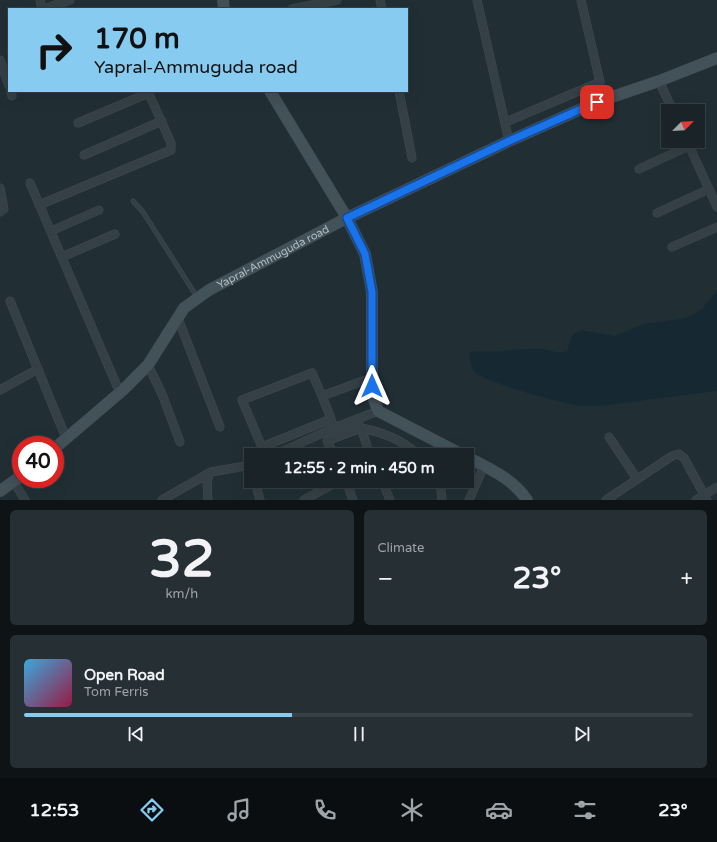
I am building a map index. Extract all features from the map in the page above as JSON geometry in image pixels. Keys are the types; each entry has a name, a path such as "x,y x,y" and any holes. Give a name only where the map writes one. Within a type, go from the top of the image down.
{"main road":[{"name":"Yapral-Ammuguda road","path":"66,438 120,393 148,365 177,316 184,308 209,290 347,218 509,141 597,102 660,81 717,58"},
{"path":"271,92 347,218 365,254 372,292 372,394 378,411 449,448"},
{"path":"474,461 511,482 521,497"},
{"path":"0,491 12,483"}],"street":[{"path":"46,8 70,0"},
{"path":"297,8 337,0"},
{"path":"477,0 509,141"},
{"path":"506,122 600,82 581,0"},
{"path":"0,60 8,83"},
{"path":"660,81 670,104"},
{"path":"399,92 412,158"},
{"path":"39,205 170,151 172,147 162,121 150,96 147,94 78,123"},
{"path":"84,155 162,121"},
{"path":"639,169 680,148"},
{"path":"690,148 717,207"},
{"path":"30,183 120,393"},
{"path":"0,188 4,205 4,209 0,212"},
{"path":"657,213 709,189"},
{"path":"51,231 99,210"},
{"path":"672,247 717,227"},
{"path":"62,257 115,234"},
{"path":"10,301 66,438"},
{"path":"177,316 220,427"},
{"path":"148,365 162,394 180,442"},
{"path":"0,390 38,369"},
{"path":"331,419 262,447 242,400 312,373 322,396 331,419 334,428"},
{"path":"322,396 372,378"},
{"path":"290,448 334,428 378,411"},
{"path":"357,420 368,448"},
{"path":"330,448 327,441 361,428 380,432 404,443 410,448"},
{"path":"609,437 637,479"},
{"path":"606,500 672,456 679,454 684,458 706,497"},
{"path":"469,500 484,466"},
{"path":"162,500 212,472 244,467"},
{"path":"208,500 207,483 209,474"},
{"path":"696,500 706,497 717,487"},
{"path":"20,488 25,500"},
{"path":"257,488 260,500"},
{"path":"304,500 326,488"},
{"path":"348,488 352,500"},
{"path":"385,488 390,500"},
{"path":"441,488 442,500"}],"lane":[{"path":"133,201 143,212 197,298"}],"water":[{"path":"717,291 717,391 600,406 581,406 543,397 494,382 482,377 473,370 471,366 469,354 473,351 545,349 565,352 568,350 571,337 578,331 582,330 615,336 643,324 687,318 702,309"}],"route":[{"path":"372,386 372,292 365,254 347,218 509,141 597,102"}]}
